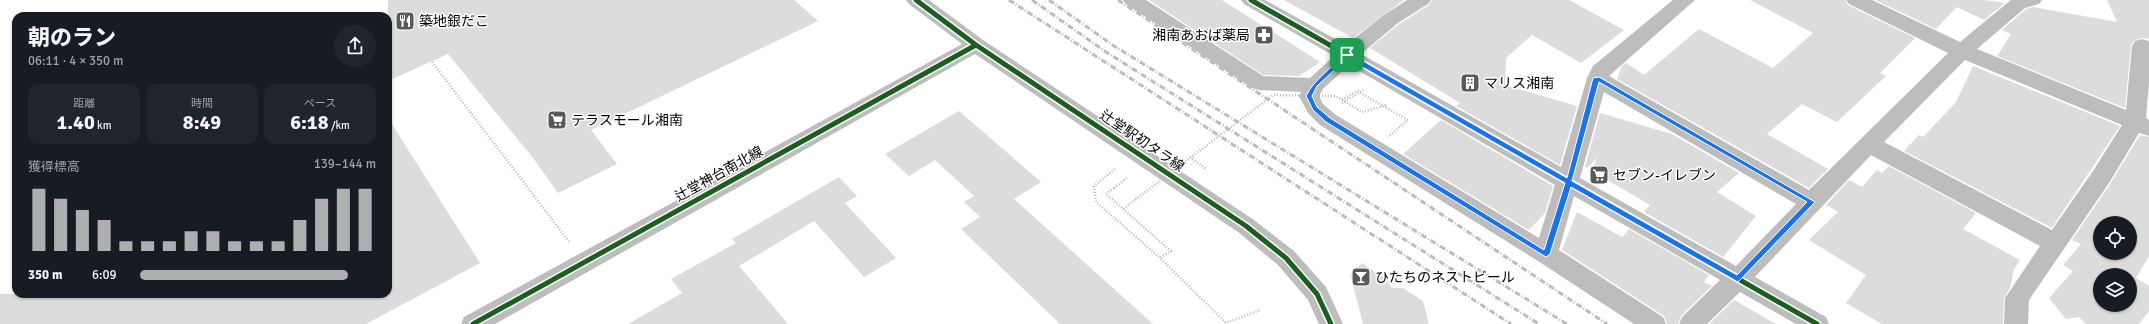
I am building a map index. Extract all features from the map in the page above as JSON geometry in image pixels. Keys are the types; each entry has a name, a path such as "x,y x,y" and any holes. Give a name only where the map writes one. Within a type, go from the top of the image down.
{"street":[{"name":"辻堂駅初タラ線","path":"916,0 976,44 1246,226 1286,258 1317,294 1331,324"},
{"path":"1133,0 1259,83 1315,85"},
{"path":"1251,0 1817,324"},
{"path":"1283,0 1292,23"},
{"path":"1421,0 1391,19 1347,55 1315,85 1309,96 1315,108 1328,120 1546,254 1654,324"},
{"path":"1856,0 1962,51 2142,125"},
{"path":"1691,324 1738,279 1811,202 1962,51 2018,3 2032,0"},
{"path":"1546,254 1569,182 1596,78 1600,71 1676,2"},
{"name":"辻堂神台南北線","path":"473,324 976,44"},
{"path":"2016,324 2017,298 2054,242 2101,177 2142,125 2142,46"},
{"path":"1596,78 1811,202"},
{"path":"1868,144 2054,242"}],"path":[{"path":"432,62 570,243"},
{"path":"1342,100 1357,91 1408,120 1388,137"},
{"path":"1123,209 1273,95 1336,96 1362,112 1393,103"},
{"path":"1115,169 1094,186 1096,202 1160,258 1226,323 1260,310"},
{"path":"1127,178 1106,194 1171,251 1160,258"}],"building":[{"name":"テラスモール湘南","path":"388,0 794,0 818,21 591,130 617,164 558,193 533,158 448,54 392,79 392,12 388,12"},
{"path":"1149,0 1222,0 1320,62 1299,76 1263,75"},
{"path":"1284,0 1404,0 1353,38"},
{"path":"1432,0 1569,0 1624,30 1581,63 1532,35 1506,58 1505,85 1577,106 1560,165 1456,106 1460,103 1370,48 1399,24 1429,5"},
{"path":"1750,0 1845,0 1848,5 1915,38 1880,73 1886,76 1837,122 1802,104 1767,134 1828,169 1809,188 1617,79 1622,66 1626,63 1644,75 1699,29 1773,68 1813,33"},
{"path":"1875,0 1985,0 2005,3 1984,20 1957,7 1936,29"},
{"path":"2107,0 2149,0 2149,39 2142,38 2135,40 2131,45 2125,108 1997,56 2011,34 2002,30 2026,9 2033,7 2117,22"},
{"path":"1973,66 2120,126 2052,228 1904,151 1919,135 1923,137 1956,102"},
{"path":"959,111 1041,182 1014,199 1153,324 1060,324 961,229 980,217 964,202 974,196 935,160 909,176 885,154"},
{"path":"1600,113 1672,134 1739,173 1717,192 1756,216 1723,257 1644,212 1650,205 1592,171 1597,158 1587,168 1585,167"},
{"path":"1441,120 1553,186 1545,213 1529,230 1403,154"},
{"path":"392,124 480,263 366,324 0,324 0,294 12,294 12,298 392,298"},
{"path":"2140,135 2149,137 2149,256 2137,276 2137,268 2093,268 2093,312 2137,312 2137,279 2149,286 2149,311 2139,324 2086,324 2079,317 2066,319 2049,298 2073,271 2063,265 2081,244 2072,240 2110,184"},
{"path":"1889,166 1976,213 1963,229 2020,260 2014,269 2010,288 2004,298 2003,324 1882,324 1846,303 1866,275 1809,240 1838,212 1826,205 1849,180 1862,187 1877,170 1882,173"},
{"path":"839,177 857,196 845,203 896,258 864,277 814,221 739,266 788,324 628,324 682,293 671,279 736,243 732,239"},
{"path":"1577,212 1622,237 1629,229 1709,275 1704,282 1712,286 1681,316 1678,324 1667,324 1664,316 1562,250"},
{"path":"1362,263 1387,280 1392,288 1403,288 1423,301 1429,324 1363,324 1350,274"},
{"path":"1734,300 1776,324 1709,324"}],"railway":[{"path":"1009,0 1511,324"},
{"path":"1032,0 1106,52 1539,324"},
{"path":"1049,0 1114,46 1567,324"},
{"path":"1118,0 1607,324"}],"cycle path":[{"path":"916,0 976,45 1246,226 1286,258 1317,294 1331,324"},
{"path":"1251,0 1817,324"},
{"path":"473,324 976,45"}],"place":[{"name":"築地銀だこ","path":"405,21"},
{"name":"湘南あおば薬局","path":"1264,35"},
{"name":"マリス湘南","path":"1470,83"},
{"name":"テラスモール湘南","path":"557,120"},
{"name":"セブン-イレブン","path":"1599,175"},
{"name":"ひたちのネストビール","path":"1361,277"}],"route":[{"path":"1347,55 1315,85 1309,96 1315,108 1328,120 1546,254 1569,182 1738,279 1811,202 1596,78 1569,182 1347,55"}]}
